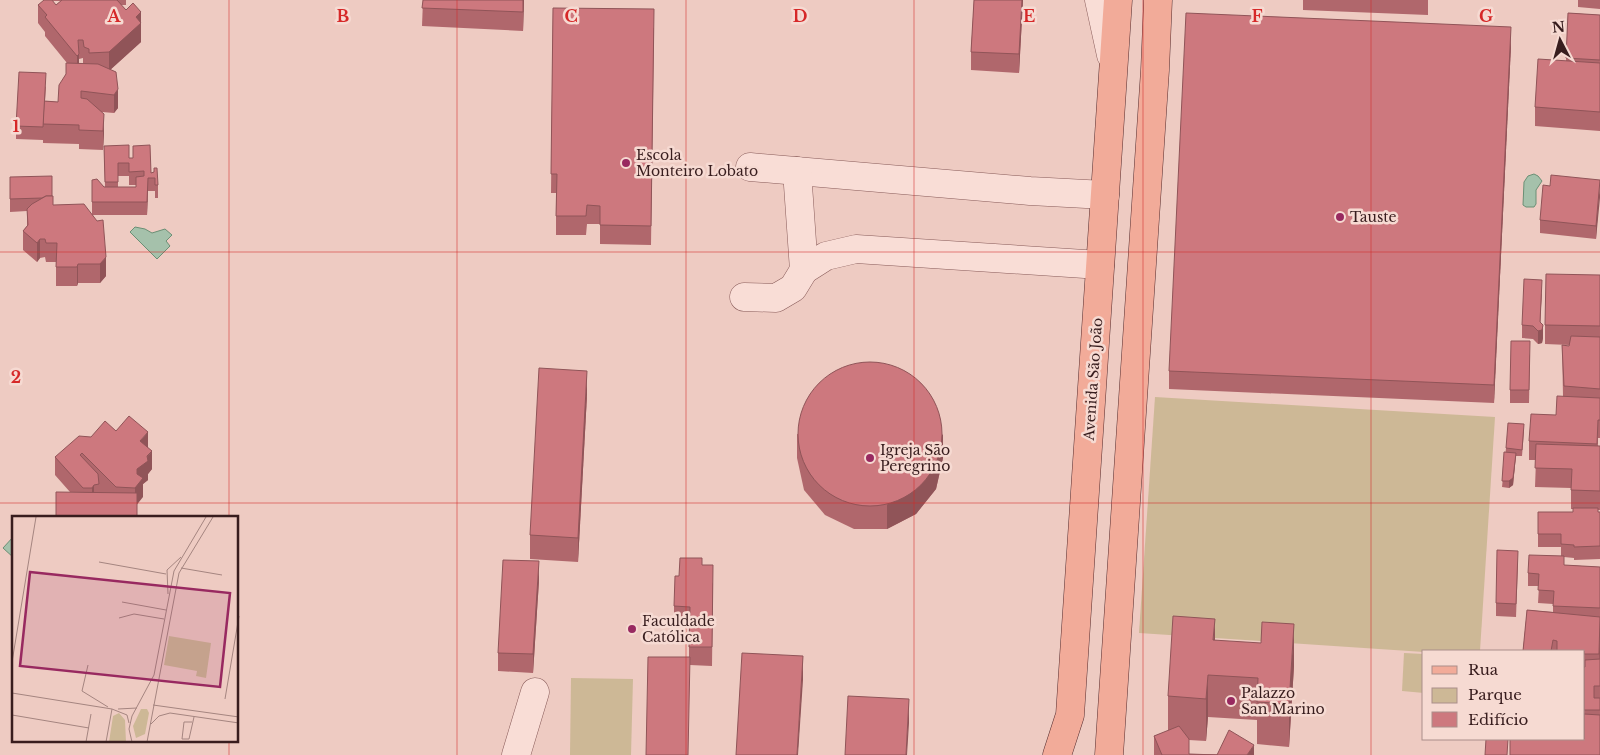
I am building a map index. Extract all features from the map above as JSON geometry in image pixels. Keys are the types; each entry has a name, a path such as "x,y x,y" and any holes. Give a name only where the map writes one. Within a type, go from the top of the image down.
{"main road":[{"name":"Avenida São João","path":"1056,755 1070,715 1118,0"},
{"path":"1110,755 1154,90 1158,0"}],"lane":[{"path":"1099,0 1114,64"},
{"path":"750,167 1105,195"},
{"path":"797,171 804,270"},
{"path":"744,297 776,298 792,288 804,270 826,256 856,249 1100,265"},
{"path":"516,755 535,692"}],"green space":[{"path":"1155,397 1495,417 1480,650 1422,650 1422,652 1139,633"},
{"path":"1404,653 1422,654 1422,693 1402,691"},
{"path":"571,678 633,679 631,755 570,755"}],"shaded area":[{"path":"1534,174 1542,181 1536,190 1536,204 1534,207 1526,207 1523,205 1524,182 1528,176"},
{"path":"135,227 152,233 165,229 172,235 166,241 170,246 157,259 130,232"},
{"path":"12,538 12,556 3,548"}],"building":[{"path":"44,0 52,0 56,5 62,0 117,0 126,10 133,3 141,12 136,17 141,23 109,52 89,53 89,49 84,47 83,40 78,40 79,54 77,56 45,17 47,15 38,5"},
{"path":"423,0 523,0 523,12 422,8"},
{"path":"974,0 1022,0 1019,54 971,52"},
{"path":"553,8 654,9 651,226 600,225 600,206 587,205 586,216 556,216 557,174 551,174"},
{"name":"Tauste","path":"1186,13 1511,27 1494,385 1169,371"},
{"path":"1568,13 1600,15 1600,60 1566,58"},
{"path":"1538,59 1600,63 1600,112 1535,107"},
{"path":"66,63 98,64 116,72 118,89 114,95 81,91 81,98 87,99 104,114 103,131 79,130 79,125 43,124 44,101 58,102 59,85 66,74"},
{"path":"19,72 46,73 43,127 16,126"},
{"path":"129,145 129,158 133,158 133,146 150,145 151,173 154,172 154,168 157,168 158,185 155,185 155,178 148,178 147,202 92,202 92,180 97,179 104,187 136,187 136,177 144,176 144,171 129,172 129,163 118,163 118,182 105,182 104,146"},
{"path":"1551,175 1600,180 1596,226 1540,220 1543,185 1550,186"},
{"path":"52,176 52,196 10,199 10,177"},
{"path":"46,196 53,196 53,205 84,204 97,221 103,220 106,257 100,264 56,267 57,243 46,243 45,239 40,239 37,243 23,231 28,225 27,209"},
{"path":"1546,274 1600,275 1600,326 1545,325"},
{"path":"1524,279 1542,280 1540,322 1543,325 1542,330 1538,331 1533,326 1522,325"},
{"path":"1571,336 1600,337 1600,389 1564,386 1562,345 1569,346"},
{"path":"1511,341 1530,341 1529,390 1510,390"},
{"name":"Igreja São Peregrino","path":"870,362 897,368 910,374 921,383 930,394 936,407 942,434 936,461 930,474 921,485 910,494 897,500 870,506 843,500 830,494 819,485 810,474 804,461 798,434 804,407 810,394 819,383 830,374 843,368"},
{"path":"539,368 587,371 578,538 530,535"},
{"path":"1557,396 1600,398 1597,444 1529,441 1531,414 1556,415"},
{"path":"129,416 148,432 140,441 152,451 147,456 148,461 137,469 137,474 143,478 135,488 116,487 82,453 80,455 98,474 99,484 94,485 92,488 83,488 55,457 79,436 91,437 105,421 116,431"},
{"path":"1508,423 1524,424 1522,450 1506,448"},
{"path":"1536,444 1600,446 1600,491 1571,490 1572,469 1535,468"},
{"path":"1504,452 1516,453 1513,478 1509,481 1502,481"},
{"path":"56,492 137,493 137,516 56,516"},
{"path":"1573,508 1598,508 1598,512 1600,512 1600,546 1574,547 1574,545 1561,544 1561,534 1538,534 1538,512 1573,512"},
{"path":"1497,550 1518,551 1516,604 1496,603"},
{"path":"1529,555 1564,556 1564,565 1600,567 1600,608 1553,606 1554,591 1538,590 1539,574 1528,573"},
{"path":"680,558 702,558 702,565 713,565 712,647 689,647 690,607 674,606 675,576 679,576"},
{"path":"503,560 539,561 533,654 498,653"},
{"path":"1527,610 1600,617 1599,654 1585,654 1585,650 1557,650 1557,641 1553,640 1551,650 1523,650"},
{"path":"1173,616 1215,619 1213,640 1261,643 1262,622 1294,624 1289,704 1257,702 1258,678 1208,675 1206,699 1168,696"},
{"path":"742,653 803,656 797,755 736,755"},
{"path":"648,657 690,657 688,755 646,755"},
{"path":"1600,659 1600,686 1594,686 1594,698 1600,698 1600,710 1585,710 1585,660"},
{"path":"848,696 909,699 906,755 845,755"},
{"path":"1585,714 1600,715 1600,755 1510,755 1510,740 1585,740"},
{"path":"1179,726 1189,739 1189,754 1217,755 1162,755 1154,736"},
{"path":"1229,730 1254,745 1247,755 1217,755"},
{"path":"1486,740 1508,740 1507,755 1485,755"}],"place":[{"name":"Escola Monteiro Lobato","path":"626,163"},
{"name":"Tauste","path":"1340,217"},
{"name":"Igreja São Peregrino","path":"870,458"},
{"name":"Faculdade Católica","path":"632,629"},
{"name":"Palazzo San Marino","path":"1231,701"}]}
